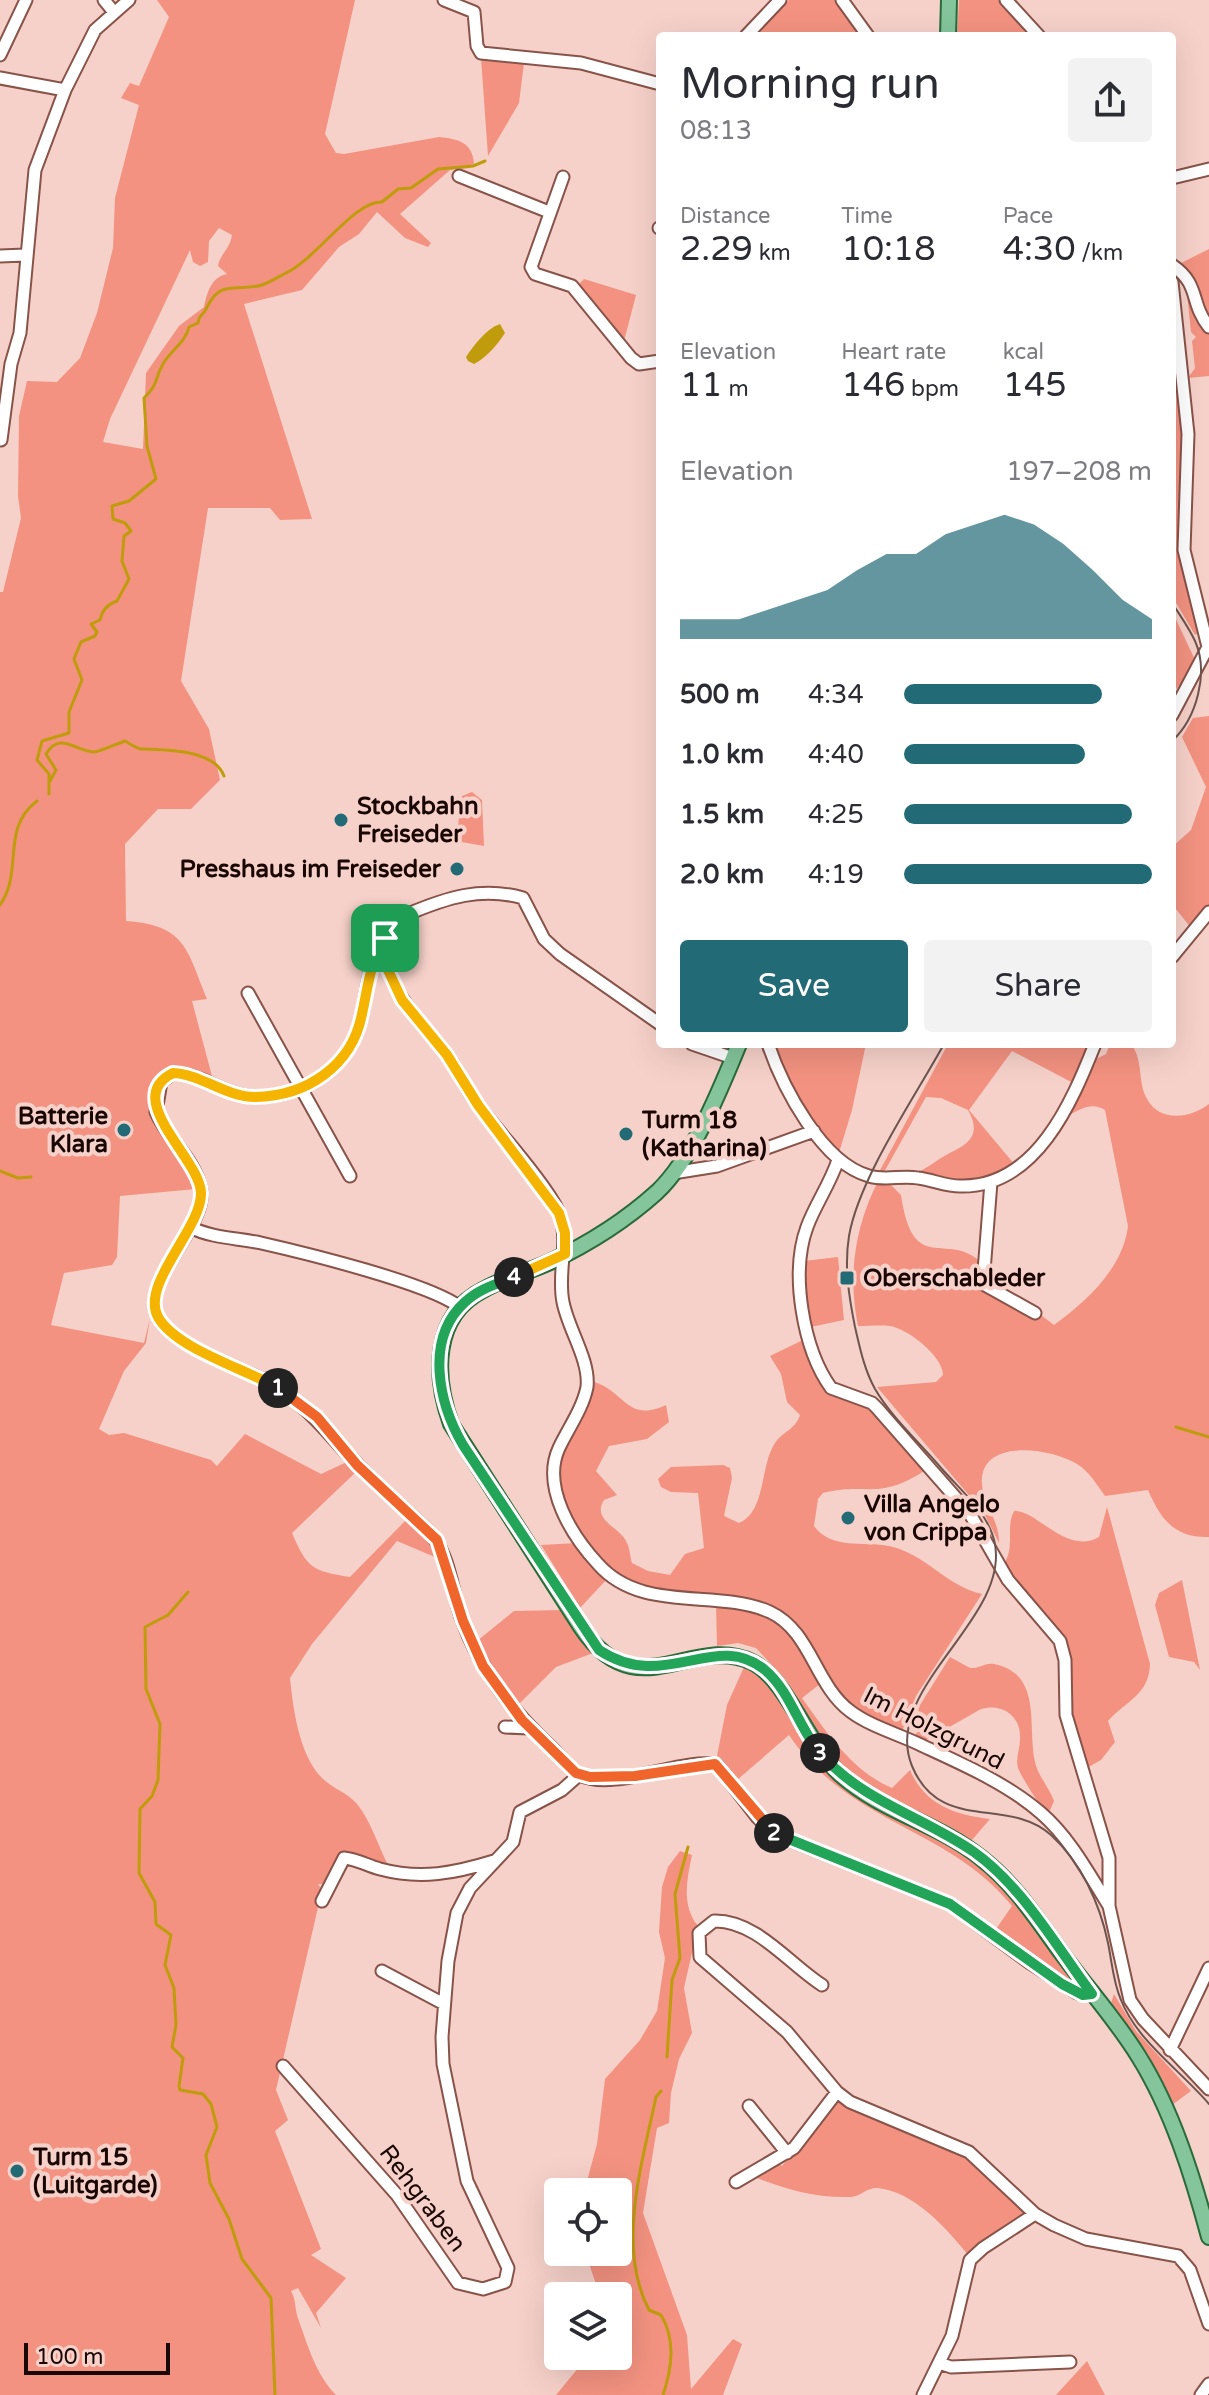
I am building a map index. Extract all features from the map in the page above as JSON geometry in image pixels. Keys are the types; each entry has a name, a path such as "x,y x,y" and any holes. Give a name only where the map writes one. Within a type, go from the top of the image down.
{"main road":[{"path":"948,32 949,0"},
{"path":"736,1051 673,1173 636,1210 565,1254 482,1290 460,1307 447,1326 440,1351 441,1385 451,1424 591,1642 617,1661 643,1668 724,1656 748,1660 765,1671 832,1767 875,1800 945,1834 983,1859 1022,1899 1148,2073 1192,2178 1209,2237"}],"street":[{"path":"0,55 26,0"},
{"path":"104,0 113,11"},
{"path":"1,440 11,364 20,333 35,170 65,90 95,30 129,0"},
{"path":"444,0 474,12 477,46 481,53 581,63 656,83"},
{"path":"750,32 780,0"},
{"path":"842,0 865,32"},
{"path":"1006,0 1035,32"},
{"path":"0,78 65,90"},
{"path":"1176,177 1209,169"},
{"path":"459,176 549,212"},
{"path":"563,177 531,260 535,274 572,286 631,358 639,364 656,362"},
{"path":"0,256 25,255"},
{"path":"1176,268 1191,280 1198,311 1209,327"},
{"path":"1176,321 1188,434 1184,555 1208,647 1176,705"},
{"path":"656,1021 560,954 544,939 523,898 493,894 446,897 408,914 401,913 372,966 358,1028 349,1051 328,1072 301,1088 252,1097 186,1073 168,1075 158,1088 155,1107 162,1124 181,1147 201,1190 199,1205 170,1261 155,1304 159,1318 175,1336 267,1382 303,1405 366,1474 431,1533 440,1546 460,1612 477,1654 509,1703 530,1728 579,1775 635,1776 715,1764 775,1834 950,1904 1062,1984 1083,1995 1092,1994"},
{"path":"1176,952 1209,912"},
{"path":"372,966 387,968 385,938"},
{"name":"Im Holzgrund","path":"387,968 402,1000 447,1055 478,1105 553,1201 565,1233 563,1302 587,1380 583,1399 555,1457 554,1480 569,1523 598,1565 620,1582 646,1593 736,1603 781,1618 798,1636 828,1690 850,1711 967,1768 1039,1811 1078,1857 1109,1906"},
{"path":"248,993 350,1176"},
{"path":"770,1048 781,1076 814,1131 838,1160 872,1177 919,1178 963,1186 991,1182 1027,1160 1045,1142 1067,1109 1093,1048"},
{"path":"673,1173 717,1166 814,1131"},
{"path":"838,1160 804,1238 802,1316 807,1344 831,1388 872,1403 970,1514 1008,1580 1060,1641 1065,1660 1066,1715 1109,1858 1109,1906 1130,2000 1170,2050 1209,2089"},
{"path":"991,1182 983,1284 1035,1313"},
{"path":"190,1227 266,1244 380,1277 438,1295 460,1307"},
{"path":"505,1727 530,1728"},
{"name":"Rehgraben","path":"283,2066 397,2195 458,2283 479,2289 499,2286 508,2277 508,2268 469,2188 442,2054 444,2004 457,1913 470,1888 513,1842 522,1810 562,1790 579,1775"},
{"path":"322,1901 344,1858 388,1871 436,1875 458,1873 498,1860"},
{"path":"822,1985 793,1967 771,1944 733,1924 714,1921 699,1933 700,1957 787,2032 837,2092 872,2114 969,2152 1035,2214 1086,2239 1178,2256 1190,2270 1209,2324"},
{"path":"1170,2050 1209,1968"},
{"path":"382,1971 444,2004"},
{"path":"736,2182 787,2153 837,2092"},
{"path":"749,2106 787,2153"},
{"path":"923,2395 957,2321 970,2260 1035,2214"},
{"path":"939,2363 951,2367 1070,2362"},
{"path":"1201,2395 1209,2384"}],"shaded area":[{"path":"157,0 355,0 325,134 336,153 439,137 463,143 470,150 474,163 470,168 450,170 400,214 431,243 428,247 405,238 377,212 359,234 339,247 302,290 244,304 312,519 280,520 270,508 208,508 181,681 209,729 220,780 191,809 158,809 125,844 126,921 161,928 182,943 207,999 192,1001 213,1080 168,1070 154,1089 153,1121 184,1156 196,1189 120,1196 117,1257 112,1265 64,1273 51,1325 144,1343 150,1318 146,1343 124,1371 99,1429 109,1435 124,1433 211,1460 217,1466 245,1434 321,1474 349,1461 357,1471 292,1533 312,1566 327,1573 350,1577 407,1519 436,1544 442,1560 397,1541 312,1644 290,1678 295,1717 308,1757 322,1778 357,1804 388,1865 339,1852 341,1857 326,1884 318,1884 322,1890 276,2090 288,2120 275,2131 321,2249 311,2255 346,2278 316,2313 321,2328 298,2288 291,2291 297,2317 314,2361 336,2395 0,2395 0,592 3,592 21,518 18,496 19,416 27,381 57,382 80,358 97,313 113,248 115,198 139,105 121,98 130,83 139,86 169,17","holes":["219,228 232,235 218,266 227,274 213,282 204,307 179,326 146,373 143,449 103,442 110,419 190,250 193,262 200,266 208,262 209,241"]},
{"path":"789,0 836,0 858,32 755,32"},
{"path":"959,0 1001,0 1029,32 957,32"},
{"path":"481,58 524,63 519,103 488,156"},
{"path":"1209,249 1209,324 1177,265"},
{"path":"584,279 636,295 623,345 578,285"},
{"path":"1186,284 1209,331 1209,376 1188,378 1195,368 1192,341 1196,337 1191,332"},
{"path":"500,324 505,333 495,346 474,364 468,361 466,357 477,343"},
{"path":"1176,384 1183,446 1181,562 1202,630 1195,635 1176,603"},
{"path":"1176,619 1197,664 1176,689"},
{"path":"1209,716 1209,909 1191,928 1176,909 1176,843 1191,830 1206,787 1182,737 1193,718"},
{"path":"472,792 482,800 484,846 456,841 462,796"},
{"path":"773,1048 865,1048 838,1156 789,1085"},
{"path":"946,1048 1090,1048 1075,1084 1012,1051 969,1110 1015,1165 966,1181 914,1174 967,1142 974,1126 968,1110 941,1098 926,1097 883,1174 878,1174"},
{"path":"1108,1048 1133,1048 1138,1057 1144,1092 1160,1112 1185,1115 1209,1104 1209,1537 1187,1534 1171,1525 1158,1510 1148,1490 1105,1496 1089,1474 1077,1464 1054,1455 1025,1450 999,1455 989,1462 983,1472 985,1498 996,1525 999,1543 984,1513 877,1387 936,1382 943,1375 931,1352 906,1332 890,1326 858,1326 854,1271 858,1235 878,1181 887,1181 901,1195 906,1220 922,1244 969,1254 982,1263 979,1290 987,1283 1024,1302 1054,1325 1102,1282 1119,1256 1128,1226 1105,1110 1090,1106 1065,1118 1090,1062 1106,1054"},
{"path":"838,1257 844,1320 806,1328 804,1261"},
{"path":"803,1340 822,1381 872,1408 924,1471 895,1486 823,1493 818,1499 814,1526 821,1534 839,1542 902,1550 957,1584 982,1594 916,1696 901,1734 855,1712 772,1611 635,1587 595,1559 563,1505 555,1468 590,1381 602,1385 633,1408 652,1410 666,1405 669,1422 647,1439 609,1446 596,1471 617,1495 604,1500 601,1513 624,1537 632,1563 648,1571 670,1575 685,1554 704,1548 698,1493 671,1492 661,1487 658,1479 671,1467 723,1465 730,1468 732,1478 724,1516 739,1523 748,1517 758,1499 770,1452 800,1415 787,1402 781,1374 770,1356"},
{"path":"1107,1507 1150,1664 1146,1683 1141,1690 1108,1721 1115,1742 1101,1760 1085,1769 1069,1715 1068,1658 1003,1565 1009,1552 1014,1511 1023,1512 1064,1537 1087,1541 1099,1537"},
{"path":"577,1543 608,1578 580,1608 541,1545"},
{"path":"1182,1580 1200,1670 1194,1662 1169,1657 1155,1605 1159,1593"},
{"path":"716,1604 757,1613 782,1626 791,1635 820,1684 802,1698 841,1750 865,1772 892,1788 910,1770 924,1792 942,1806 965,1815 990,1819 972,1840 876,1791 848,1770 825,1746 786,1680 756,1648 738,1643 717,1646"},
{"path":"564,1610 593,1653 556,1667 518,1705 496,1678 477,1641 514,1611"},
{"path":"950,1657 970,1668 994,1664 1020,1678 1030,1703 1035,1762 1054,1801 1048,1815 1018,1768 1019,1728 1008,1712 995,1708 981,1709 923,1742 915,1738 922,1713 918,1711 920,1705"},
{"path":"744,1667 767,1681 806,1745 849,1790 978,1862 1008,1892 1078,1987 994,1932 1012,1906 986,1879 958,1858 841,1789 814,1765 789,1735 737,1780 717,1756 727,1705"},
{"path":"680,1851 692,1855 687,1901 698,1926 684,1988 692,2033 679,2059 671,2093 669,2123 657,2128 643,2213 687,2335 691,2389 733,2339 742,2344 723,2395 556,2395 577,2370 632,2370 632,2282 595,2282 590,2266 632,2266 632,2178 588,2178 597,2144 605,2079 640,2040 657,2011 665,1958 659,1932 662,1887 668,1867"},
{"path":"1114,1994 1136,2031 1191,2091 1172,2105 1148,2054 1111,2003"},
{"path":"838,2099 878,2120 960,2150 1027,2214 969,2256 929,2213 891,2191 873,2188 853,2197 824,2196 789,2189 754,2177 778,2163 782,2166"},
{"path":"1087,2361 1105,2395 1056,2395"}],"waterway":[{"path":"49,794 49,774 37,760 42,741 69,733 69,712 82,680 74,659 81,642 97,632 91,624 100,620 106,608 117,601 129,579 122,561 124,536 131,531 125,523 113,519 112,506 129,501 156,479 147,446 144,398 166,359 222,290 268,283 297,266 360,210 382,202 398,189 411,188 438,169 473,166 485,161"},
{"path":"50,781 56,770 46,754 51,747 62,743 94,752 125,741 140,749 200,756 219,767 224,776"},
{"path":"0,905 11,878 19,824 37,801"},
{"path":"0,1171 18,1178 31,1177"},
{"path":"1176,1427 1209,1437"},
{"path":"188,1592 168,1615 145,1627 146,1689 160,1724 158,1780 152,1796 140,1809 139,1873 155,1902 156,1924 171,1935 165,1965 174,1988 176,2025 172,2047 183,2058 180,2090 203,2094 211,2104 217,2127 206,2155 210,2183 229,2219 242,2259 271,2298 275,2395"},
{"path":"667,2057 672,1980 680,1958 675,1894 688,1847"},
{"path":"661,2091 656,2097 644,2150 633,2233 639,2286 649,2310 661,2315 671,2344 669,2375 663,2395"}],"tram line":[{"path":"1176,609 1195,641 1201,666 1194,707 1176,737"},
{"path":"942,1048 889,1138 864,1189 849,1236 847,1259 855,1327 865,1366 875,1389 898,1420 977,1508 995,1542 991,1582 979,1608 926,1686 913,1712 907,1739 912,1766 924,1787 939,1800 1034,1824 1062,1846 1080,1871 1094,1899 1104,1928 1116,1986 1128,2015 1148,2042 1209,2104"}],"place":[{"name":"Stockbahn Freiseder","path":"341,820"},
{"name":"Presshaus im Freiseder","path":"457,869"},
{"name":"Batterie Klara","path":"124,1130"},
{"name":"Turm 18 (Katharina)","path":"626,1134"},
{"name":"Oberschableder","path":"847,1278"},
{"name":"Villa Angelo von Crippa","path":"848,1518"},
{"name":"Turm 15 (Luitgarde)","path":"17,2171"}],"route":[{"path":"385,938 387,968 402,1000 447,1055 478,1105 546,1191 562,1221 565,1254 482,1290 460,1307 443,1336 440,1379 443,1399 454,1430 556,1583 587,1637 599,1650 629,1666 657,1668 724,1656 748,1660 765,1671 782,1691 816,1749 832,1767 875,1800 945,1834 983,1859 1022,1899 1092,1994 1077,1993 1062,1984 1014,1952 977,1920 950,1904 775,1834 757,1817 721,1767 715,1764 635,1776 590,1777 576,1773 522,1720 494,1683 466,1629 440,1546 431,1533 366,1474 303,1405 267,1382 175,1336 165,1327 155,1311 157,1295 174,1251 195,1216 201,1190 188,1159 156,1112 156,1094 161,1082 173,1073 186,1073 252,1097 291,1092 314,1083 349,1051 362,1014 368,978 385,938"}]}
